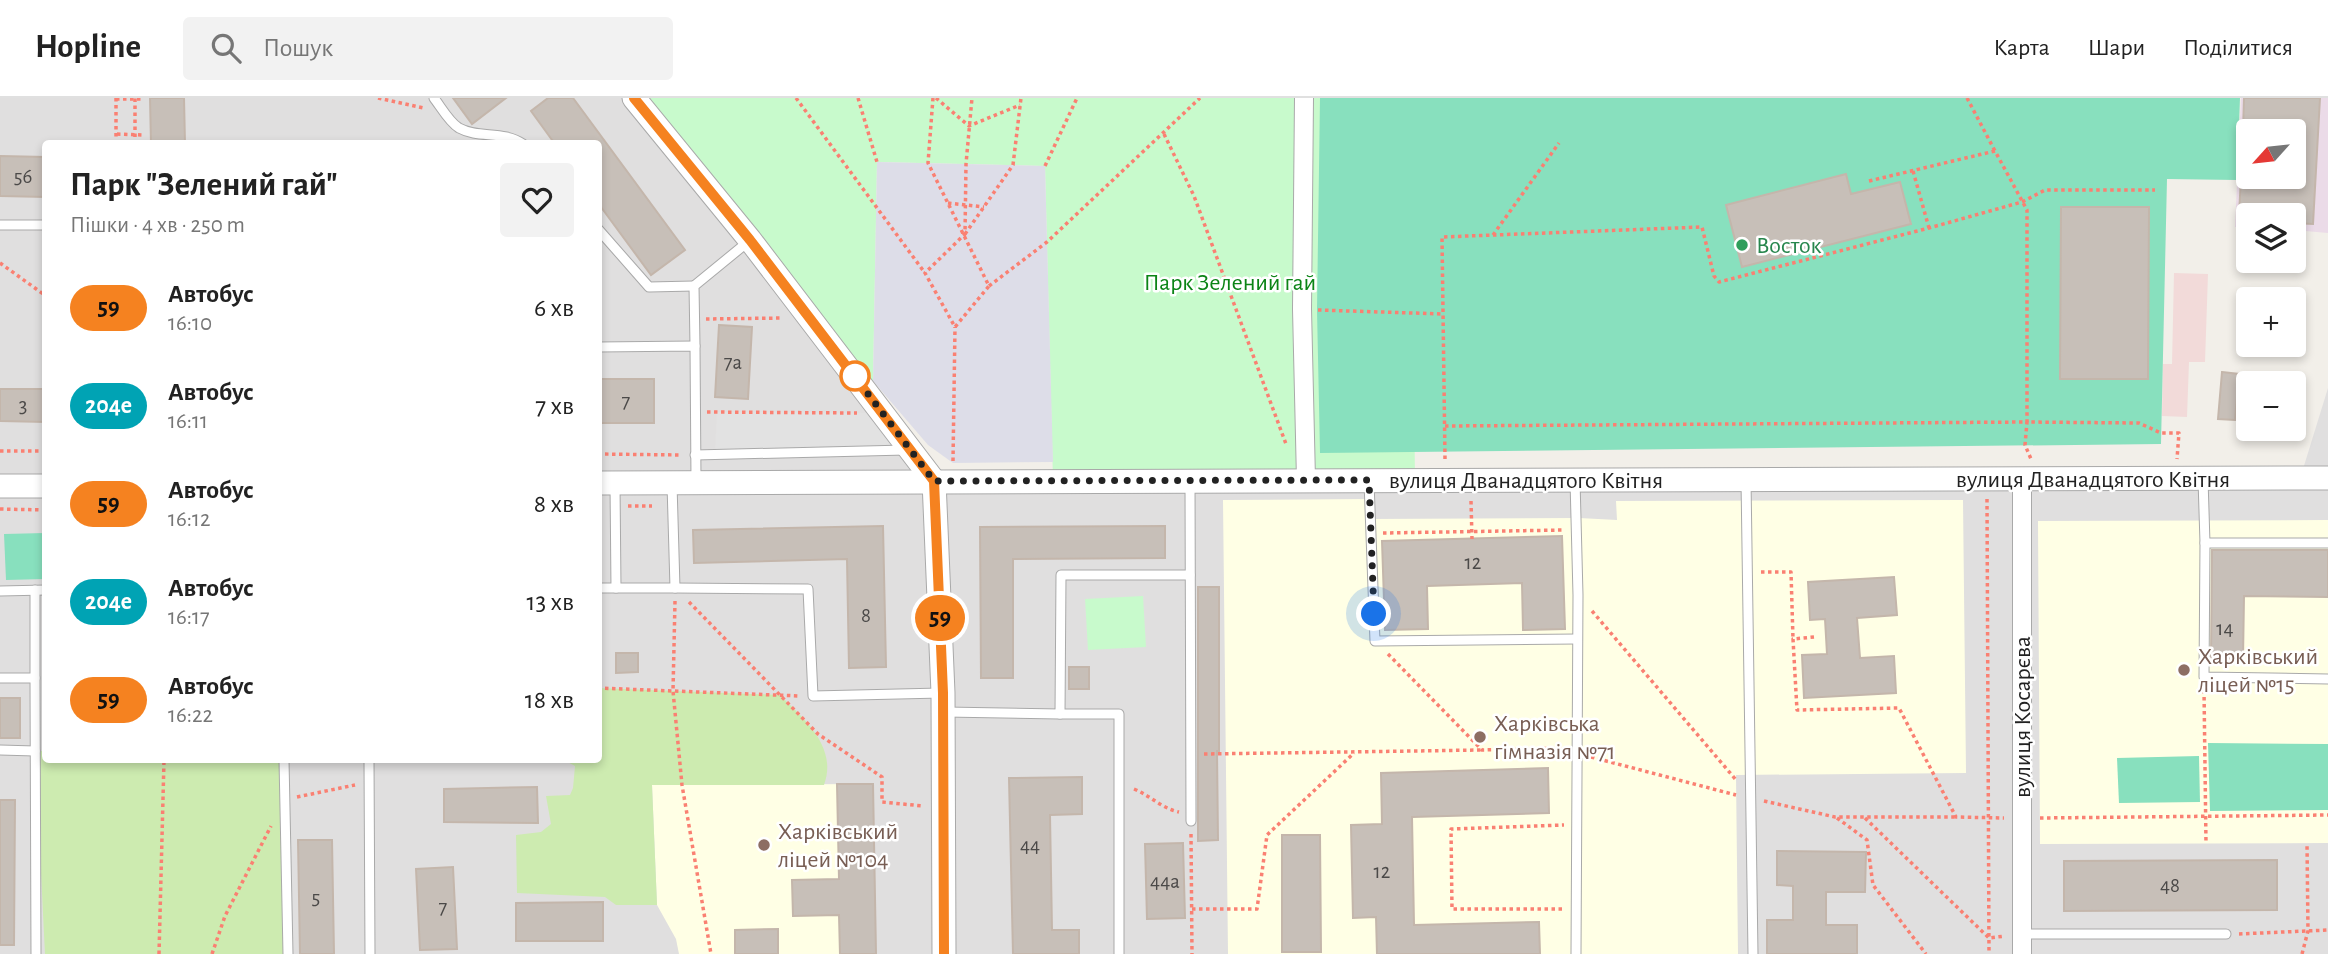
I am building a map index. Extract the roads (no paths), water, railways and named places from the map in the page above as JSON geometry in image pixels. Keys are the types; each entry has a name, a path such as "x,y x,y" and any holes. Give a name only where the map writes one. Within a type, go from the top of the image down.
{"street":[{"path":"634,98 750,240 934,481 943,703 944,954"},
{"path":"1304,98 1302,309 1306,480"},
{"name":"вулиця Дванадцятого Квітня","path":"607,483 1746,480 2027,470 2203,479 2328,478"},
{"name":"вулиця Косарєва","path":"2022,954 2027,470"},
{"path":"0,486 42,486"}],"lane":[{"path":"434,98 457,127 471,132 502,134 515,140"},
{"path":"0,225 42,225"},
{"path":"602,234 649,287 694,286 750,240"},
{"path":"694,286 696,482"},
{"path":"602,347 695,346"},
{"path":"695,455 911,449"},
{"path":"2203,479 2204,677 2328,679"},
{"path":"1190,480 1191,818"},
{"path":"1369,480 1375,640 1577,639"},
{"path":"1575,480 1576,954"},
{"path":"1746,480 1754,954"},
{"path":"672,482 675,588"},
{"path":"607,483 616,588"},
{"path":"2205,543 2328,543"},
{"path":"1060,714 1060,575 1191,575"},
{"path":"602,588 808,589 813,696 943,703 1060,714 1119,714 1119,954"},
{"path":"0,591 40,590 35,678 36,954"},
{"path":"0,678 35,678"},
{"path":"0,750 35,751"},
{"path":"284,763 288,954"},
{"path":"369,763 370,954"},
{"path":"2022,934 2226,934"}],"place":[{"name":"Восток","path":"1742,245"},
{"name":"Харківський ліцей №15","path":"2184,670"},
{"name":"Харківська гімназія №71","path":"1480,737"},
{"name":"Харківський ліцей №104","path":"764,845"}],"park label":[{"name":"Парк Зелений гай","path":"1230,282"}]}
